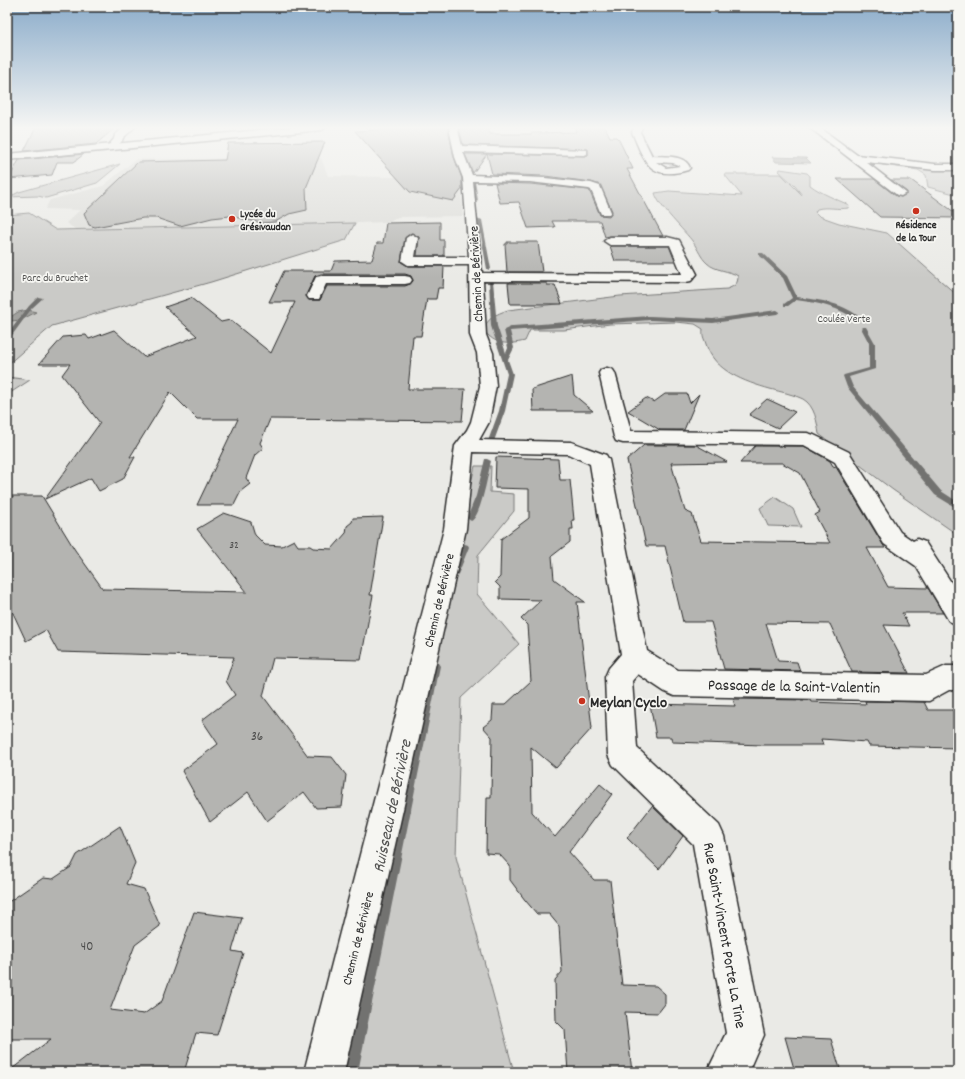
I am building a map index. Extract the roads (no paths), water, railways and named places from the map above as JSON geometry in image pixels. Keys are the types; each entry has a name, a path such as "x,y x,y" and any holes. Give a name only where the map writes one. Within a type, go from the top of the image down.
{"street":[{"path":"468,178 494,177"},
{"path":"513,177 553,180 591,186 596,188 605,212"},
{"name":"Chemin de Bérivière","path":"324,1072 455,529 464,446 475,433 480,422 488,386 485,353 478,335 476,261 468,178"},
{"path":"879,178 895,178"},
{"path":"879,178 901,193"},
{"path":"402,295 412,238"},
{"path":"477,277 686,278 690,274 675,243 667,241 610,241"},
{"path":"393,265 408,263 476,261"},
{"path":"314,296 320,280 360,274 404,280"},
{"path":"607,373 623,437"},
{"path":"599,460 623,437 807,439 842,457 892,538 926,560"},
{"path":"464,446 571,448 599,460"},
{"path":"599,460 636,658"},
{"path":"906,532 926,560 958,614"},
{"name":"Passage de la Saint-Valentin","path":"636,658 674,683 929,688 946,678 958,678"},
{"name":"Rue Saint-Vincent Porte La Tine","path":"636,658 618,677 623,755 708,836 745,1035 727,1072"}],"waterway":[{"path":"473,181 476,200"},
{"path":"480,220 489,269"},
{"path":"761,254 785,277 795,298"},
{"name":"Ruisseau de Bérivière","path":"491,281 494,326 505,359"},
{"path":"7,338 16,328 30,307 40,298"},
{"path":"786,305 795,298"},
{"path":"795,298 829,304 845,310 860,320"},
{"path":"505,359 507,358 511,348 507,330 513,328 650,318 713,321 777,312"},
{"path":"864,328 872,343 872,369 846,376 850,387 938,493 958,506"},
{"name":"Ruisseau de Bérivière","path":"491,441 502,411 510,374 505,359"},
{"name":"Ruisseau de Bérivière","path":"471,518 480,496 487,461"},
{"name":"Ruisseau de Bérivière","path":"455,572 465,547"},
{"name":"Ruisseau de Bérivière","path":"351,1072 435,666"}],"place":[{"name":"Résidence de la Tour","path":"916,211"},
{"name":"Lycée du Grésivaudan","path":"232,219"},
{"name":"Meylan Cyclo","path":"582,701"}],"park label":[{"name":"Parc du Bruchet","path":"55,277"},
{"name":"Coulée Verte","path":"844,318"}]}
